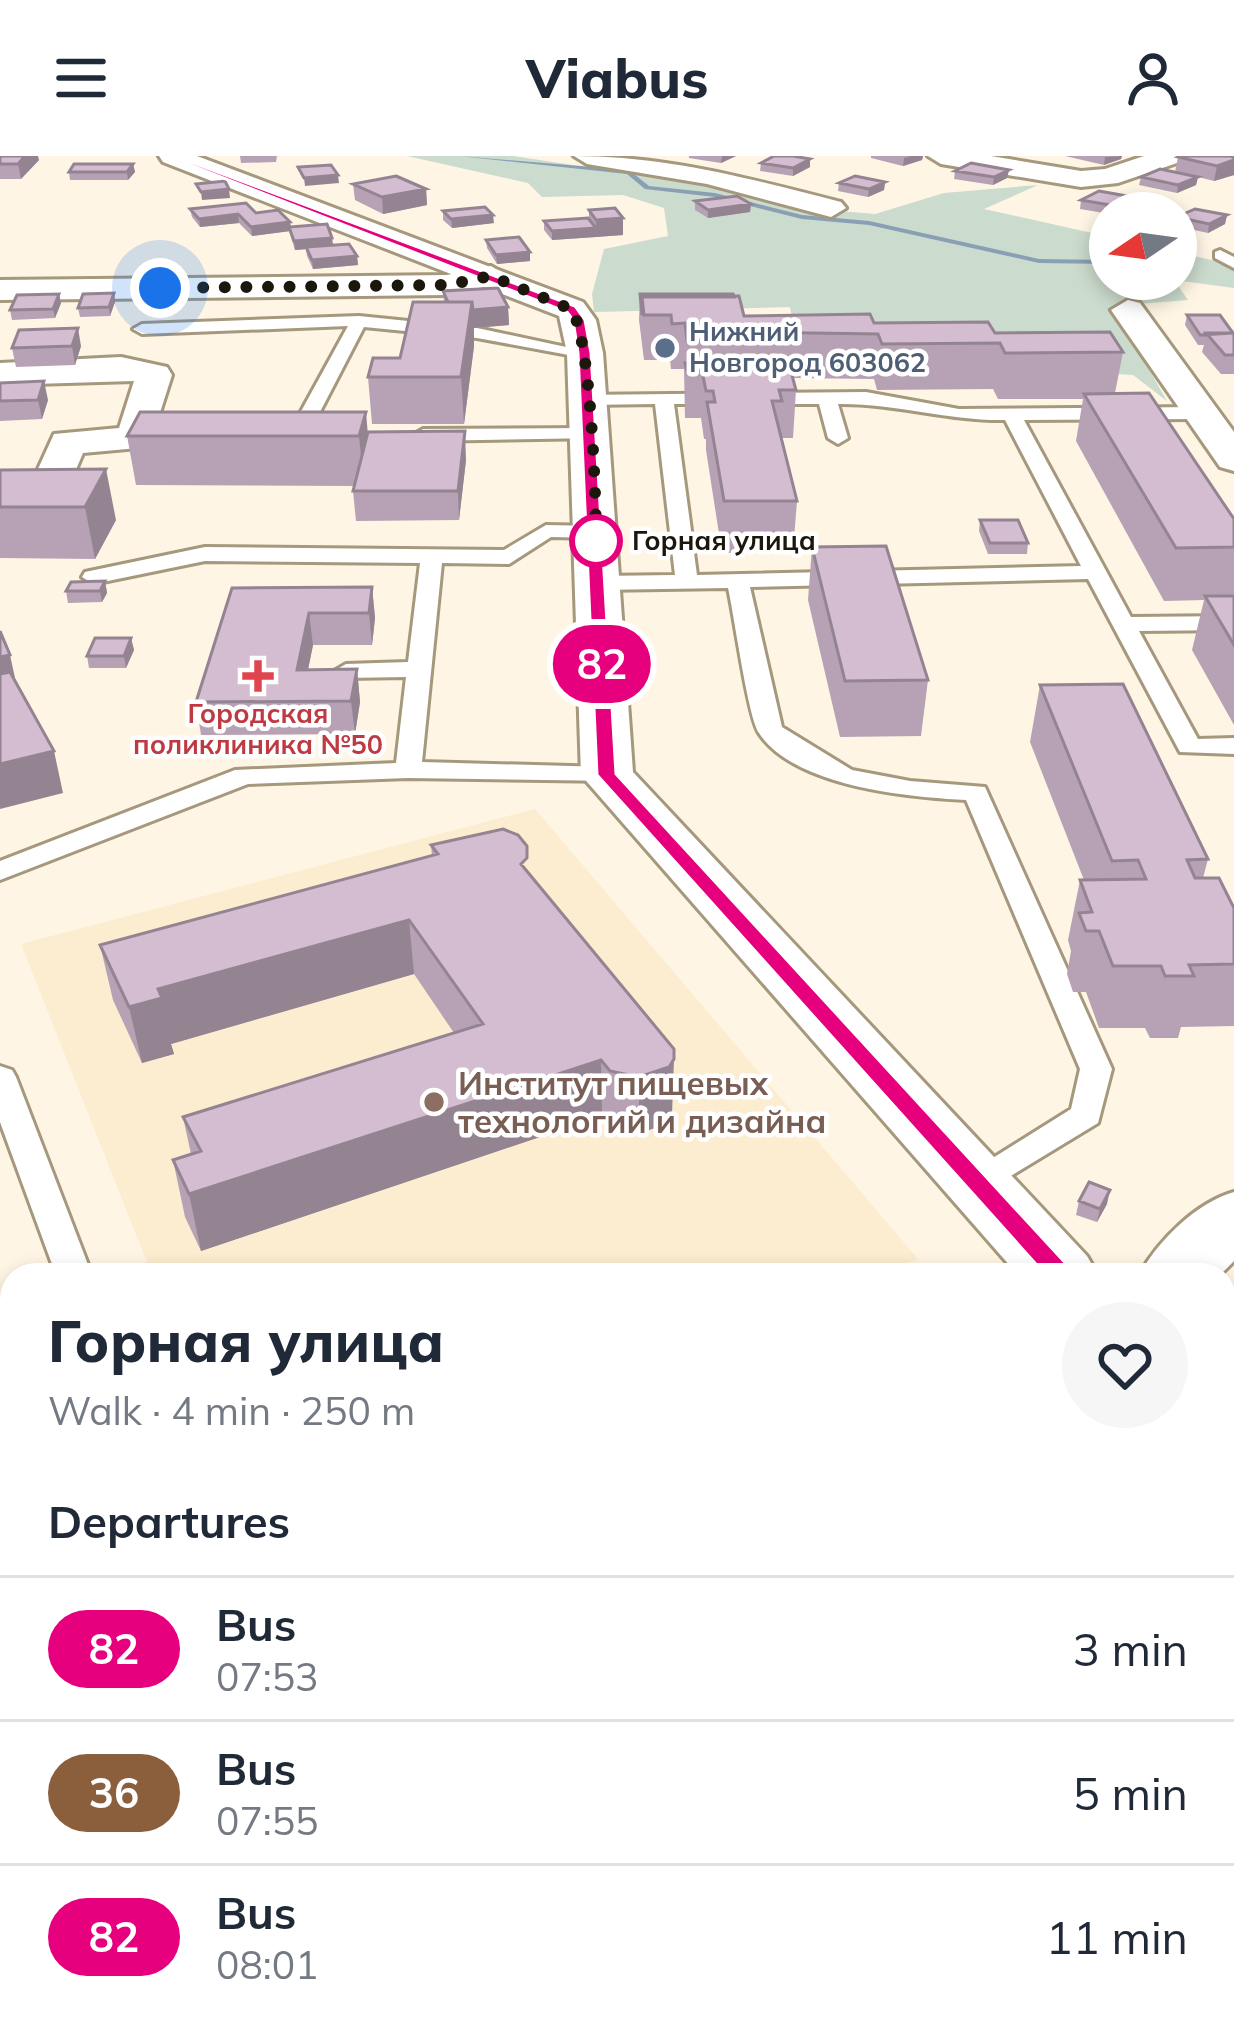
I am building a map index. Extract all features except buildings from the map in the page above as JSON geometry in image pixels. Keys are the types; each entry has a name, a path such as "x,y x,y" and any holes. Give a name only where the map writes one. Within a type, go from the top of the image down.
{"street":[{"path":"172,156 571,309 579,320 585,353 607,775 1050,1263"},
{"path":"587,156 710,176 831,208"},
{"path":"941,156 1081,179 1108,177 1171,156"},
{"path":"0,290 447,285 491,276"},
{"path":"121,368 160,288"},
{"path":"1128,310 1234,459"},
{"path":"0,374 121,368 154,375 146,439 68,442 49,491 0,494"},
{"path":"1188,1263 1234,1217"}],"lane":[{"path":"297,436 359,321"},
{"path":"142,329 359,321 477,333 585,353"},
{"path":"827,398 838,438"},
{"path":"587,399 866,398 959,415 1199,413"},
{"path":"664,399 686,581"},
{"path":"1012,415 1189,746 1234,746"},
{"path":"393,436 590,434"},
{"path":"274,437 321,436"},
{"path":"93,577 206,554 509,557 546,531 598,557 686,581 1096,572"},
{"path":"962,542 975,574"},
{"path":"408,770 432,556"},
{"path":"738,581 770,730 800,753 844,776 910,789 976,793 1096,1069 1086,1115 976,1186"},
{"path":"1123,624 1234,623"},
{"path":"346,671 420,669"},
{"path":"0,871 244,776 408,770 607,775"},
{"path":"0,1077 70,1263"}],"shaded area":[{"name":"Институт пищевых технологий и дизайна","path":"535,809 918,1259 907,1263 147,1263 21,944"}],"green space":[{"path":"407,156 513,156 725,188 816,209 875,214 944,193 1038,185 984,209 1089,232 1089,300 1188,300 1113,306 1167,401 1133,375 799,354 790,307 594,312 592,294 604,249 668,236 664,208 623,195 542,197 528,183"},
{"path":"1197,257 1234,265 1234,288 1197,283"}],"waterway":[{"path":"462,156 629,172 647,188 715,195 802,217 869,223 1039,261 1089,262"}],"bus line":[{"name":"82","path":"172,156 571,309 579,320 585,353 607,775 1050,1263"}],"place":[{"name":"Нижний Новгород 603062","path":"665,348"},
{"name":"Горная улица","path":"596,541"},
{"name":"Городская поликлиника №50","path":"258,676"},
{"name":"Институт пищевых технологий и дизайна","path":"434,1102"}],"route":[{"path":"160,288 447,285 491,276 571,309 579,320 585,353 596,541"}]}
